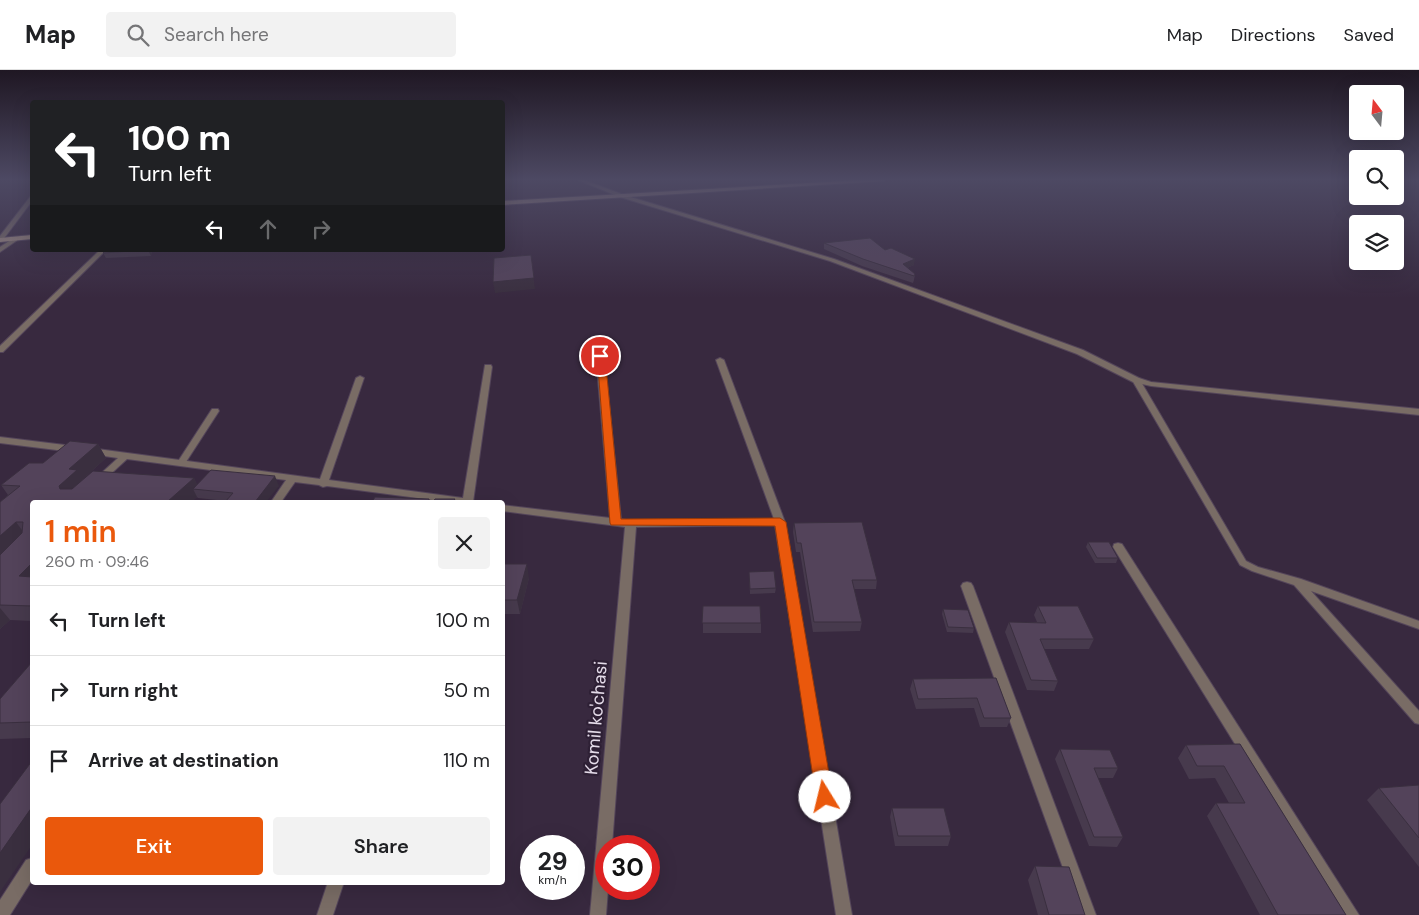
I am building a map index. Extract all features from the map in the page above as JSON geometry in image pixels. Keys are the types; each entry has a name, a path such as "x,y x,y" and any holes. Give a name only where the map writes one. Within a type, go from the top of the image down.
{"street":[{"path":"0,240 16,219"},
{"path":"699,219 832,260 1080,352 1136,380 1151,384 1419,412"},
{"path":"0,240 30,237"},
{"path":"0,250 16,239"},
{"path":"0,350 101,252"},
{"path":"600,356 616,523"},
{"path":"720,360 780,522 844,915"},
{"path":"467,500 488,367"},
{"path":"323,484 360,378"},
{"path":"0,440 451,500"},
{"path":"89,489 126,456"},
{"path":"277,500 291,480"},
{"path":"505,508 631,524 780,522"},
{"name":"Komil ko'chasi","path":"598,915 631,524"},
{"path":"1118,547 1351,915"},
{"path":"967,586 1088,915"},
{"path":"0,915 30,869"},
{"path":"325,915 335,885"}],"lane":[{"path":"1136,380 1244,563 1255,569 1419,625"},
{"path":"181,463 214,411"},
{"path":"1297,582 1419,719"}],"building":[{"path":"870,238 885,250 891,248 915,259 903,264 915,274 914,276 863,259 824,243"},
{"path":"531,255 534,278 493,282 494,258"},
{"path":"70,441 98,444 69,469 77,470 59,486 60,489 72,489 93,471 194,478 169,500 30,500 30,565 19,576 30,577 30,606 0,605 0,555 22,533 23,522 16,522 0,536 0,502 20,486 1,485 29,463 43,463"},
{"path":"211,470 275,476 257,500 227,500 233,493 193,489"},
{"path":"375,497 429,499 429,500 373,500"},
{"path":"435,499 455,499 454,500"},
{"path":"862,522 877,580 852,580 862,622 814,622 801,543 797,543 794,523"},
{"path":"1088,542 1109,542 1118,558 1097,558"},
{"path":"505,564 527,564 517,600 505,600"},
{"path":"774,571 776,588 750,589 749,572"},
{"path":"703,606 760,606 761,623 702,623"},
{"path":"1038,606 1078,606 1094,639 1040,639 1058,681 1031,680 1009,622 1046,623"},
{"path":"943,609 968,610 974,628 948,627"},
{"path":"30,664 30,722 0,723 0,699"},
{"path":"996,678 1011,718 984,718 977,698 918,699 913,679"},
{"path":"1240,744 1346,915 1278,915 1216,803 1245,803 1224,766 1197,766 1186,745"},
{"path":"1060,749 1110,750 1118,768 1094,768 1123,837 1094,837"},
{"path":"30,764 30,810 0,853 0,804"},
{"path":"1419,785 1419,838 1379,788"},
{"path":"892,808 944,808 951,836 898,836"},
{"path":"1035,866 1069,867 1085,915 1049,915"}],"route":[{"path":"600,356 616,523 780,522 825,797"}]}
